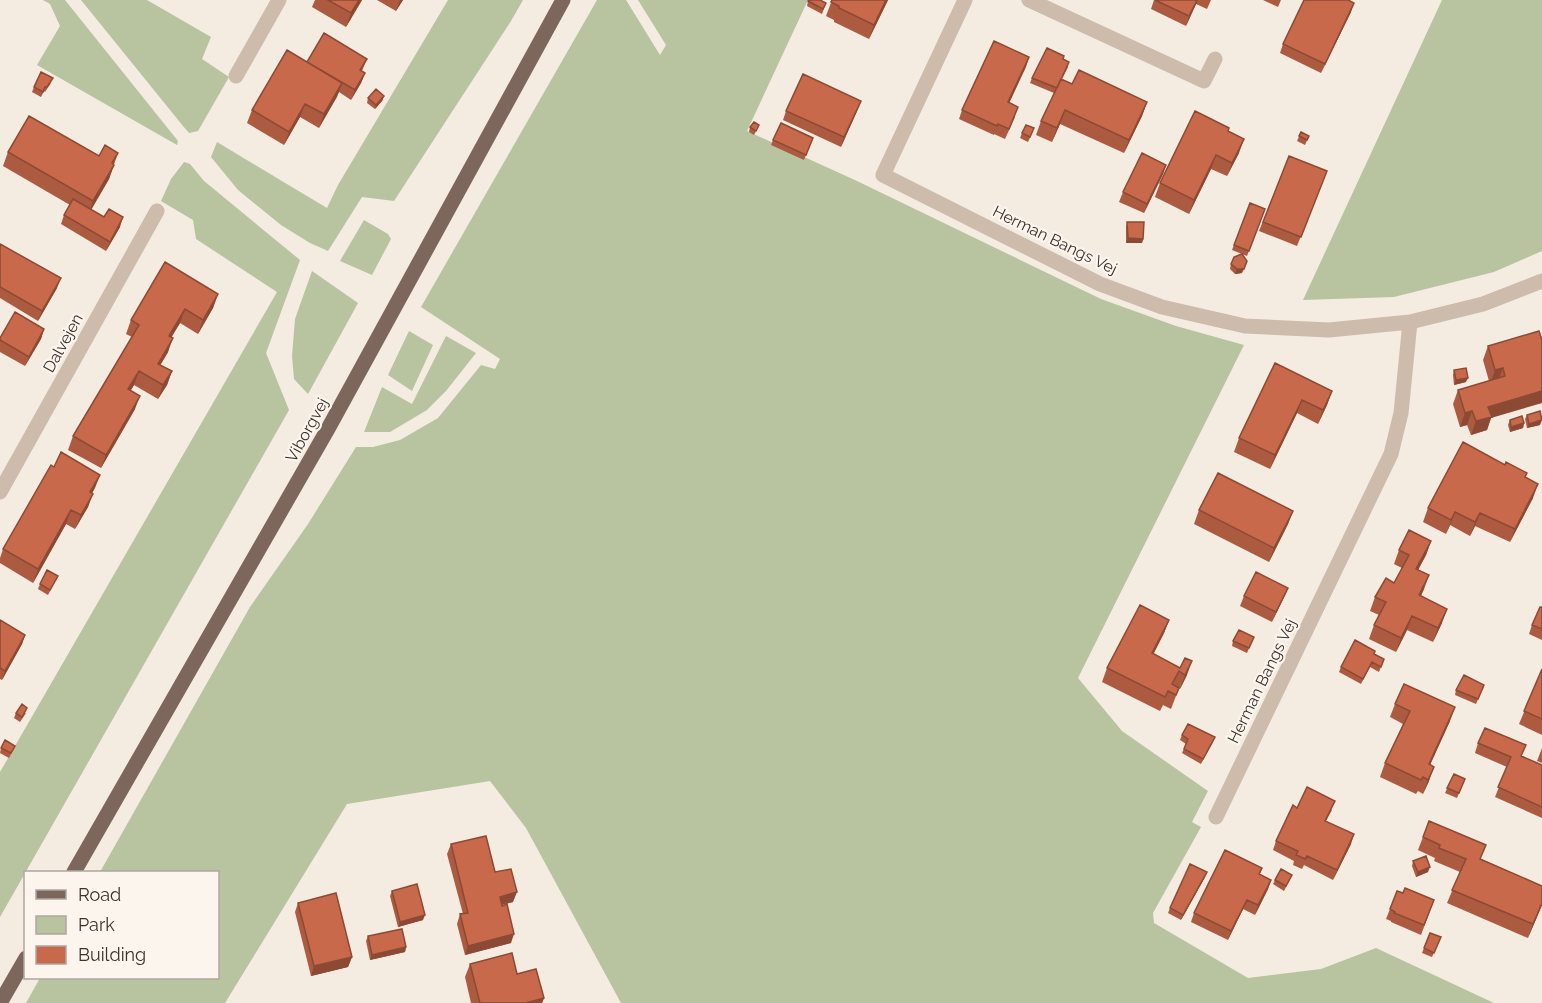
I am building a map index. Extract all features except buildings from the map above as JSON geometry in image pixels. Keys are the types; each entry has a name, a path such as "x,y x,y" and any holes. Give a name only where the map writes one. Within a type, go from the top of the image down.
{"main road":[{"name":"Viborgvej","path":"75,871 329,427 563,0"},
{"path":"0,1003 24,961"}],"street":[{"path":"236,76 279,0"},
{"name":"Herman Bangs Vej","path":"965,0 883,175 1100,284 1162,307 1245,326 1329,330 1410,322 1483,304 1542,281"},
{"path":"1029,0 1204,81 1215,59"},
{"name":"Dalvejen","path":"0,492 157,211"},
{"name":"Herman Bangs Vej","path":"1216,817 1391,454 1401,412 1410,322"}],"green space":[{"path":"43,0 65,0 178,141 177,145 37,65 60,26 50,4"},
{"path":"81,0 147,0 211,37 202,59 229,77 198,131 189,133"},
{"path":"448,0 523,0 394,201 362,197 328,251 281,225 238,190 211,157 217,142 327,208 338,185"},
{"path":"597,0 626,0 660,55 666,45 638,0 808,0 747,131 857,181 1101,299 1176,326 1244,345 1078,678 1122,731 1208,791 1192,822 1201,827 1153,913 1154,923 1248,978 1321,969 1376,948 1494,1003 621,1003 526,828 490,781 347,804 225,1003 26,1003 39,979 219,979 219,871 101,871 250,607 308,524 356,447 373,447 400,440 438,418 481,365 495,369 500,359 421,307"},
{"path":"1442,0 1542,0 1542,251 1494,272 1394,297 1303,300"},
{"path":"184,162 190,164 204,181 300,260 266,353 289,410 26,871 24,871 24,875 0,917 0,772 277,292 196,239 193,220 161,201 171,179"},
{"path":"364,220 388,234 391,239 372,275 340,261"},
{"path":"312,271 358,303 308,394 294,379 292,356 295,319"},
{"path":"409,331 433,345 412,391 388,375"},
{"path":"446,336 476,353 446,391 427,410 390,432 364,432 382,387 412,404"}]}
